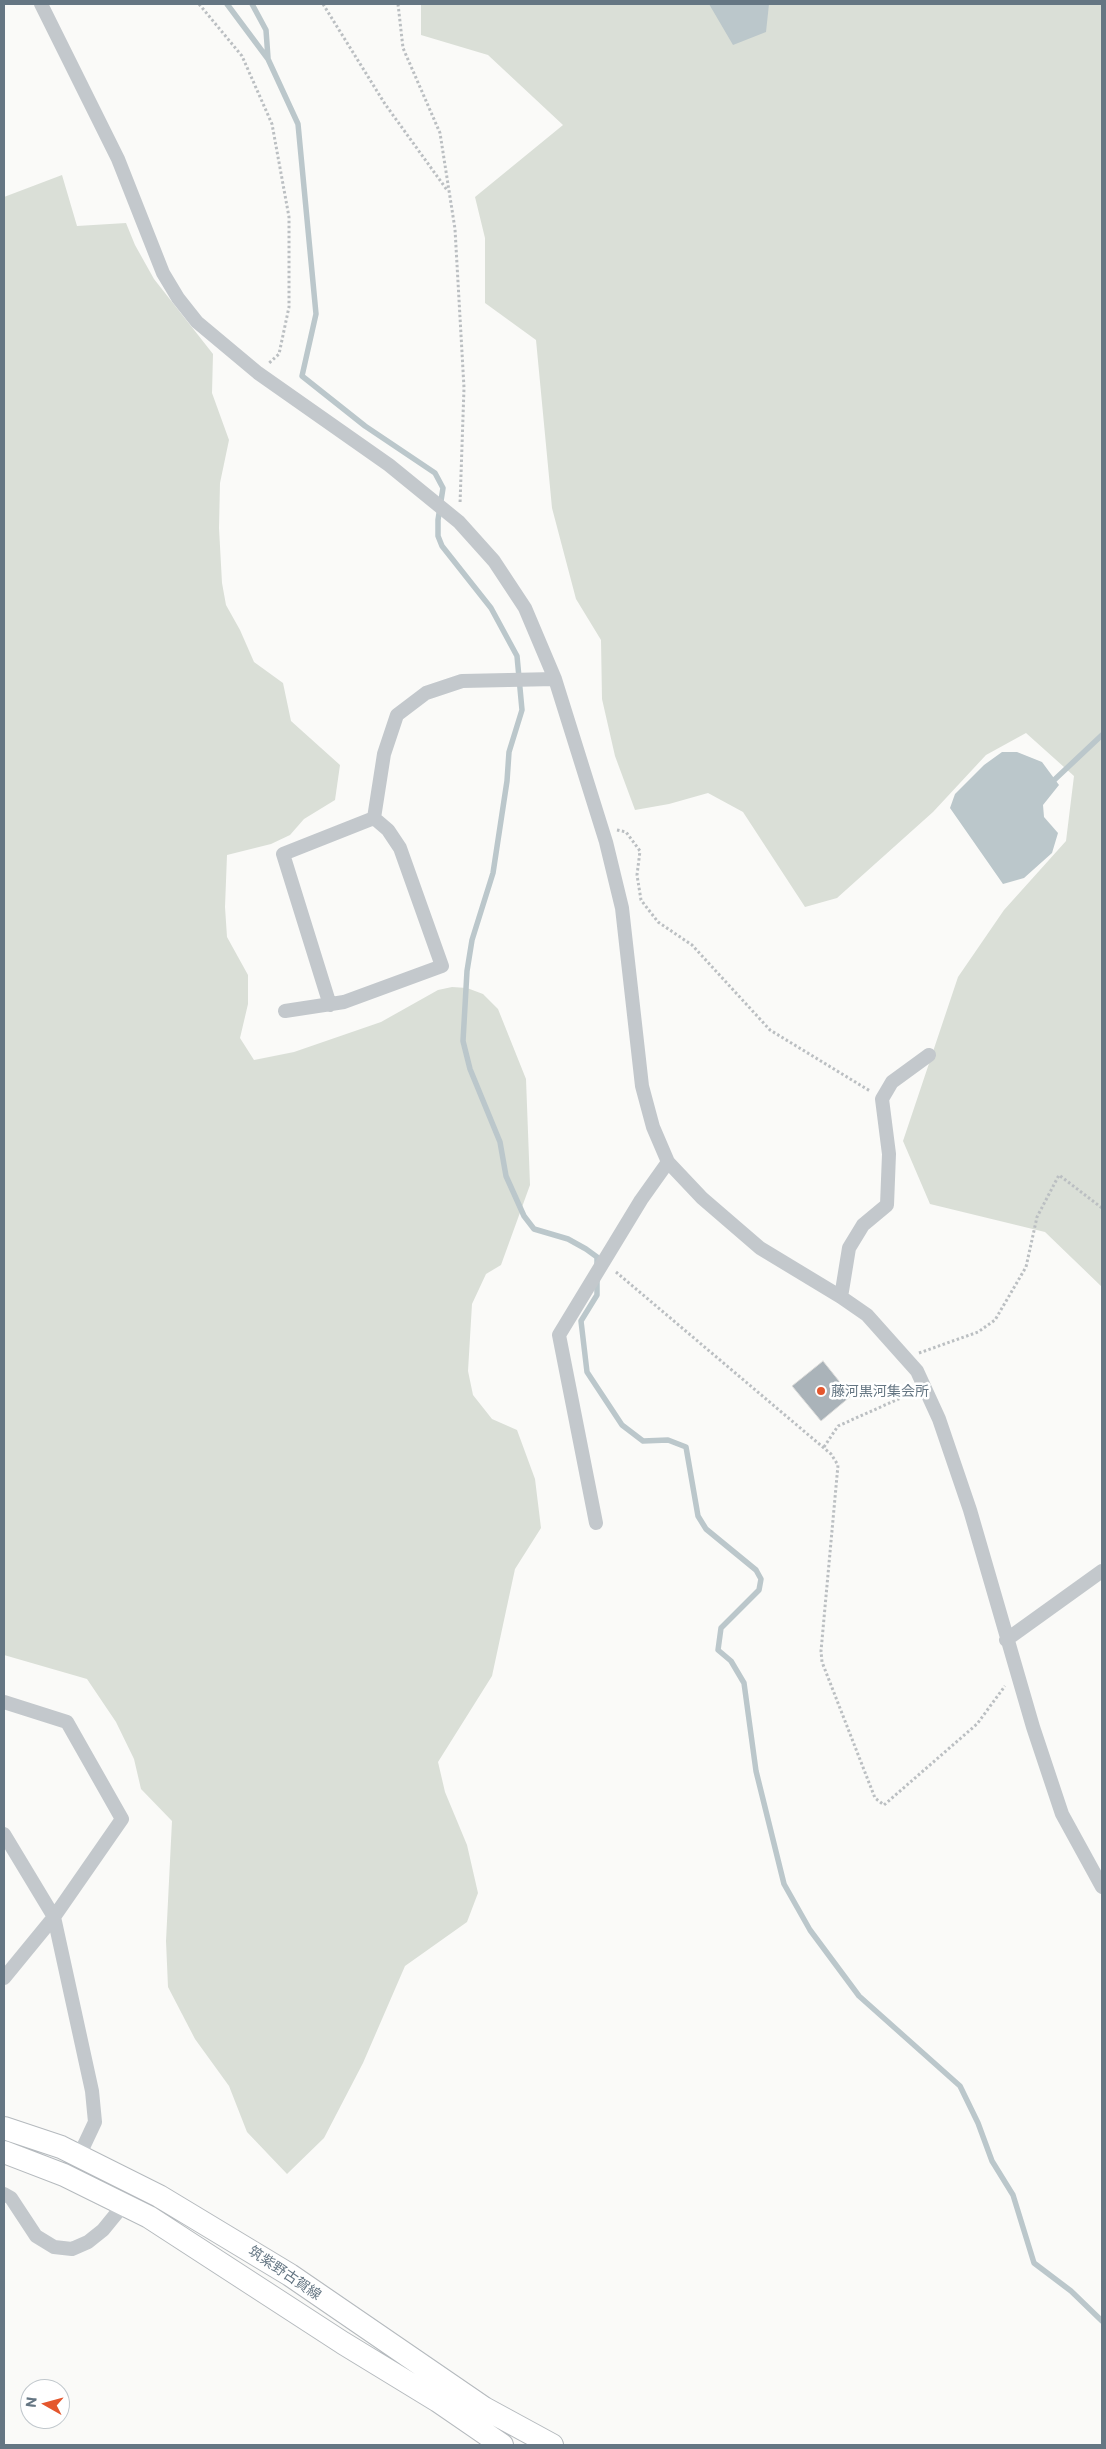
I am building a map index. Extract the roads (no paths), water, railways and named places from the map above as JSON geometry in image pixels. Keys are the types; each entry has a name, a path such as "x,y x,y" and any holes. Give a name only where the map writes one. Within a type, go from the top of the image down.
{"main road":[{"name":"筑紫野古賀線","path":"4,2128 62,2147 159,2196 243,2245 484,2408 552,2445"},
{"name":"筑紫野古賀線","path":"4,2152 64,2175 125,2203 438,2401 502,2445"}],"street":[{"path":"41,4 118,159 163,273 178,298 197,322 258,373 389,465 459,522 494,561 525,608 554,679 601,829 622,908 642,1086 653,1127 668,1162 702,1198 760,1248 842,1297 867,1315 907,1357 917,1371 939,1419 970,1510 1006,1640 1062,1814 1102,1885"},
{"path":"374,818 384,754 397,715 426,693 462,681 554,679"},
{"path":"330,1005 283,854 374,818"},
{"path":"284,1011 344,1002 442,966 400,848 388,830 374,818"},
{"path":"842,1297 849,1248 863,1225 887,1205 889,1154 882,1099 892,1082 929,1055"},
{"path":"596,1523 559,1334 641,1200 668,1162"},
{"path":"1006,1640 1102,1570"},
{"path":"4,1702 67,1722 122,1819 54,1917 4,1978"},
{"path":"4,1834 54,1917 92,2091 95,2122 79,2156"},
{"path":"4,2194 11,2198 36,2236 54,2247 72,2249 88,2242 103,2230 125,2203"}],"waterway":[{"path":"227,4 268,59 298,124 316,314 302,376 365,426 435,473 443,488 438,520 438,536 442,546 491,608 517,656 522,710 509,752 507,781 493,873 472,940 467,971 463,1041 470,1069 500,1142 506,1176 524,1216 534,1229 568,1239 586,1249 597,1257 597,1267"},
{"path":"252,4 266,30 268,58"},
{"path":"1051,783 1102,735"},
{"path":"597,1278 597,1295 581,1321 587,1372 622,1425 643,1441 668,1440 686,1447 698,1516 706,1529 756,1570 761,1579 759,1590 721,1628 718,1650 731,1661 744,1683 756,1771 784,1884 810,1930 859,1996 960,2086 978,2123 992,2161 1013,2195 1034,2263 1071,2291 1102,2321"}],"place":[{"name":"藤河黒河集会所","path":"821,1391"}]}
